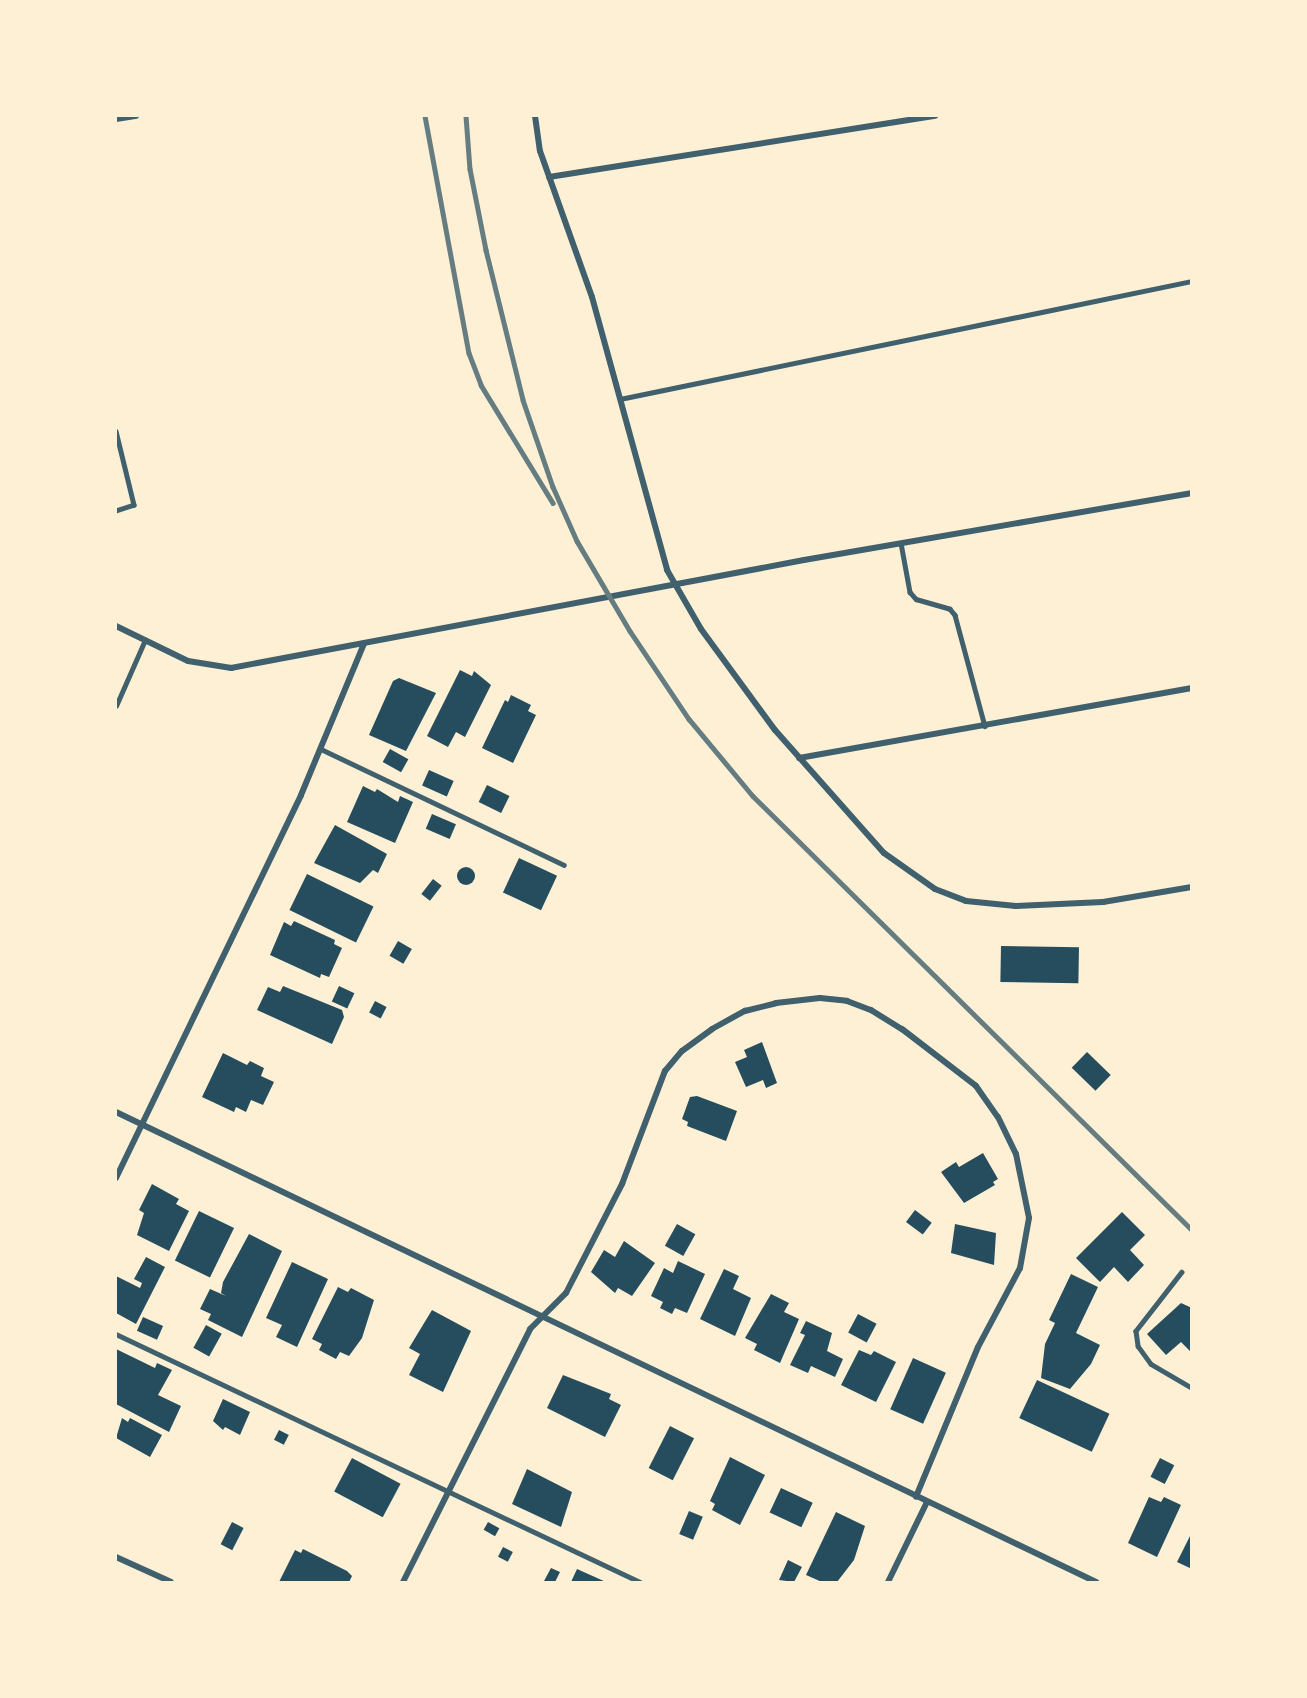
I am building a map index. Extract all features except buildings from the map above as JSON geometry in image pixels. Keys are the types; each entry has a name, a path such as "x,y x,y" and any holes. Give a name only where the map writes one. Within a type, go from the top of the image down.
{"street":[{"path":"535,116 540,151 572,233 673,585 707,638 799,758 898,865 935,889 966,901 1016,906 1103,902 1191,887"},
{"path":"549,177 935,116"},
{"path":"116,626 188,660 231,668 901,543 1191,493"},
{"path":"116,1178 321,749 364,644"},
{"path":"799,758 1191,688"},
{"path":"403,1582 530,1329 566,1293 622,1184 658,1084 682,1052 737,1016 776,1003 820,998 871,1010 942,1057 976,1086 998,1117 1016,1154 1029,1218 1020,1268 978,1347 916,1497"},
{"path":"116,1112 1096,1582"},
{"path":"888,1582 927,1502"},
{"path":"116,1557 171,1582"}],"lane":[{"path":"116,119 136,116"},
{"path":"620,399 1191,281"},
{"path":"116,431 134,505 116,511"},
{"path":"901,543 910,592 916,599 950,609 955,615 985,726"},
{"path":"116,706 146,640"},
{"path":"321,749 564,865"},
{"path":"1182,1272 1136,1332 1138,1346 1151,1364 1191,1388"},
{"path":"116,1334 640,1582"}],"railway":[{"path":"425,116 469,353 481,385 553,503"},
{"path":"466,116 470,169 486,250 523,400 553,487 577,541 630,631 689,719 753,796 1192,1230"}]}
